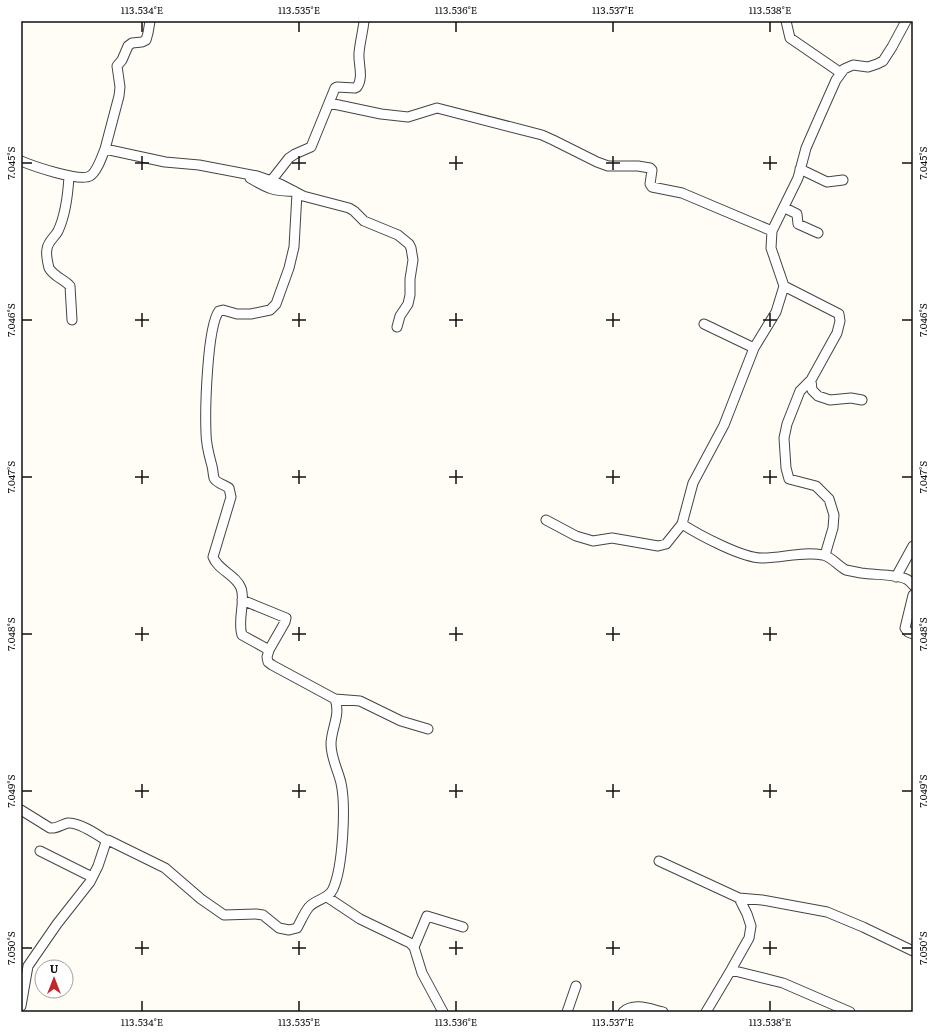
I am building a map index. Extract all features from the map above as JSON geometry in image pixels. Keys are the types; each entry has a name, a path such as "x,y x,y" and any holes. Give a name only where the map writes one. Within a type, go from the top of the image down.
{"street":[{"path":"21,161 69,176 90,176 100,162 105,149 119,96 120,87 117,66 122,60 128,46 132,43 146,40 150,21"},
{"path":"271,181 288,158 310,148 335,88 355,88 359,84 361,69 359,54 364,21"},
{"path":"786,21 790,38 841,73"},
{"path":"546,520 576,536 593,542 615,538 658,546 666,544 682,524 694,483 724,424 754,348 776,312 784,286 771,248 772,231 798,178 806,148 836,80 848,66 853,65 868,67 883,61 906,21"},
{"path":"329,103 381,114 408,117 437,108 489,123 529,131 553,140 602,164 650,168 652,170 650,184 652,187 682,193 772,231"},
{"path":"105,149 164,162 199,165 242,173 271,181 303,196 350,208 364,221 398,236 409,244 413,260 408,304 400,316 397,327"},
{"path":"800,170 827,182 843,180"},
{"path":"242,173 272,190 281,192 296,192"},
{"path":"69,176 68,197 58,232 50,241 46,249 49,267 55,275 70,286 72,320"},
{"path":"269,650 242,635 240,624 242,600 241,587 237,581 217,564 213,557 231,497 229,488 216,480 214,477 207,448 207,394 211,332 218,311 223,310 237,314 251,314 270,310 276,304 289,268 294,247 296,192"},
{"path":"784,208 797,214 798,224 818,233"},
{"path":"784,286 839,314 840,321 837,333 811,380 800,391 787,424 784,438 786,468 789,479 816,486 829,499 834,515 833,528 825,555"},
{"path":"704,324 754,348"},
{"path":"811,380 812,390 818,396 830,400 851,398 862,400"},
{"path":"682,524 699,535 747,555 760,558 777,558 803,553 825,555 846,570 896,576 906,579 913,585"},
{"path":"896,576 913,546"},
{"path":"913,595 905,628 908,632 913,634"},
{"path":"242,600 286,618 269,650 268,662 272,666 335,699 360,700 401,721 428,729"},
{"path":"21,810 53,829 67,824 74,824 107,841 111,840 164,868 224,915 263,915 279,928 288,930 296,928 309,908 326,897 333,889 341,862 344,807 341,783 334,762 331,744 338,712 338,706 335,699"},
{"path":"21,1006 28,966 92,877 98,866 107,841"},
{"path":"40,851 92,877"},
{"path":"659,861 739,898 762,900 827,912 863,927 913,951"},
{"path":"326,897 360,919 410,943 414,947 422,973 443,1012"},
{"path":"706,1012 749,938 751,926 748,914 739,898"},
{"path":"414,947 426,916 463,927"},
{"path":"731,970 783,983 850,1012"},
{"path":"567,1012 576,986"},
{"path":"623,1012 628,1008 640,1006 663,1012"}]}
